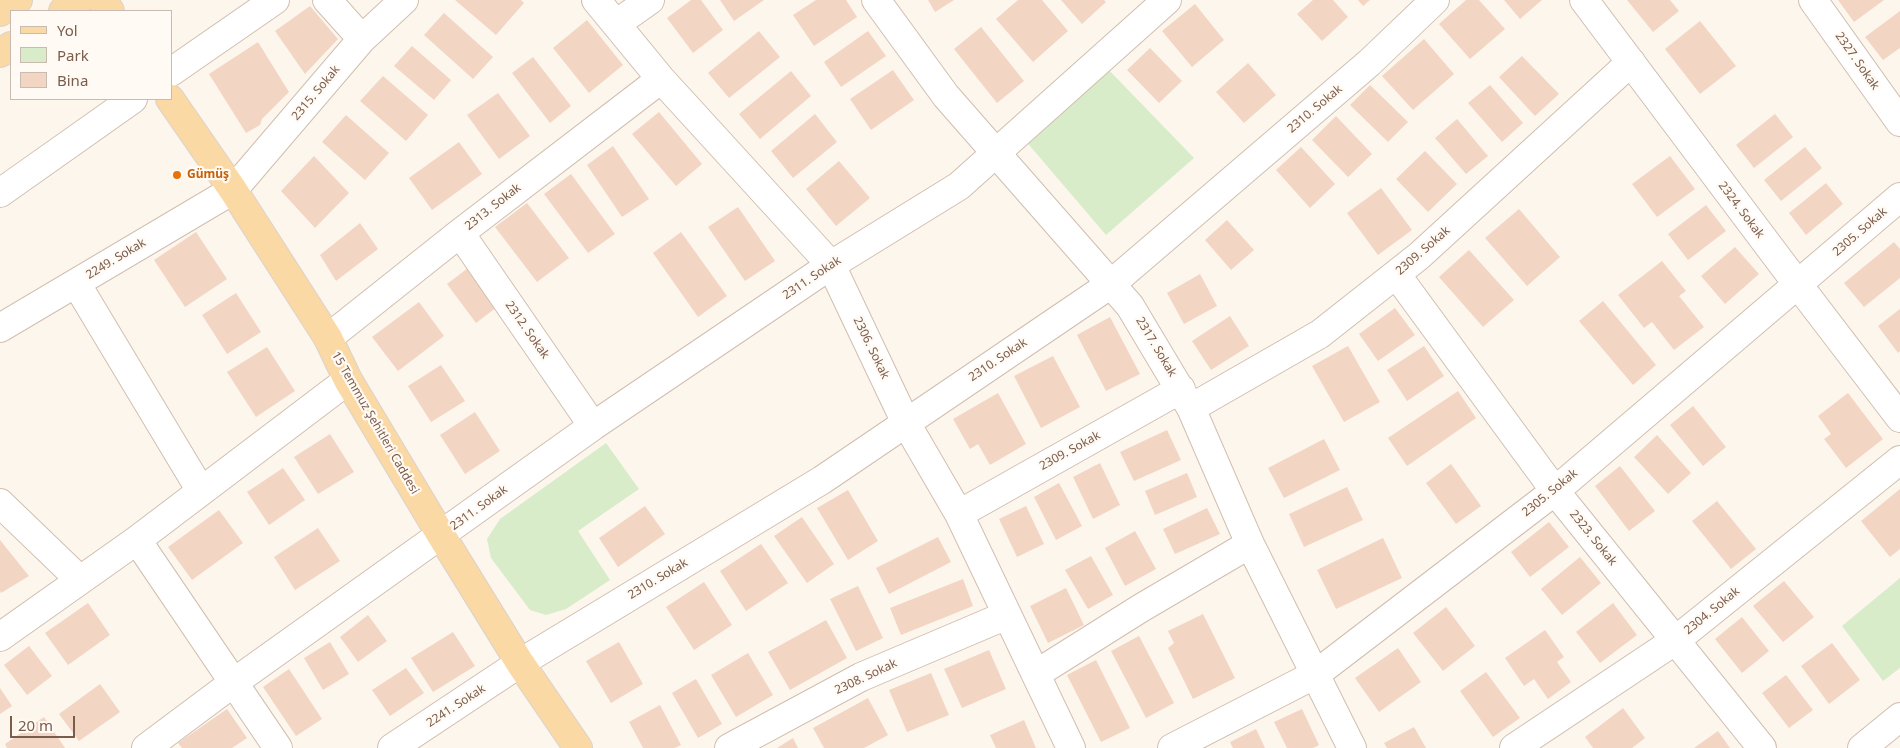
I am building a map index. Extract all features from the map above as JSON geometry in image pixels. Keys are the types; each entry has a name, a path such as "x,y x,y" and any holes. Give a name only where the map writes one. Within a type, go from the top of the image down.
{"main road":[{"path":"0,12 18,0"},
{"path":"64,10 79,0"},
{"name":"15 Temmuz Şehitleri Caddesi","path":"171,100 233,190 328,338 348,380 440,535 520,663 578,748"}],"street":[{"path":"172,71 276,0"},
{"path":"327,0 362,39"},
{"name":"2315. Sokak","path":"233,190 362,39 404,0"},
{"name":"2306. Sokak","path":"596,0 661,79 831,265 906,423 960,514 1070,748"},
{"path":"616,24 650,0"},
{"name":"2317. Sokak","path":"876,0 946,96 1130,306 1186,398 1250,544 1352,748"},
{"name":"2311. Sokak","path":"146,748 233,682 593,426 831,265 959,186 1167,0"},
{"name":"2310. Sokak","path":"520,663 822,480 1111,284 1369,63 1435,0"},
{"name":"2327. Sokak","path":"1813,0 1900,122"},
{"name":"2324. Sokak","path":"1595,4 1631,62 1900,418"},
{"name":"2309. Sokak","path":"960,514 1186,398 1320,334 1419,256 1631,62"},
{"name":"2313. Sokak","path":"328,338 460,233 661,79"},
{"path":"0,193 132,100"},
{"name":"2249. Sokak","path":"0,328 233,190"},
{"name":"2305. Sokak","path":"1172,748 1316,674 1555,491 1899,200"},
{"name":"2312. Sokak","path":"460,233 593,426"},
{"name":"2323. Sokak","path":"1396,274 1555,491 1762,748"},
{"path":"76,283 201,491"},
{"path":"0,637 137,540 348,380"},
{"name":"2304. Sokak","path":"1514,748 1676,640 1900,460"},
{"path":"0,503 80,580"},
{"path":"137,540 278,748"},
{"path":"1036,674 1141,608 1250,544"},
{"name":"2308. Sokak","path":"729,748 861,677 1007,615"},
{"name":"2241. Sokak","path":"392,748 520,663"},
{"path":"1862,748 1900,717"}],"green space":[{"path":"1104,65 1194,158 1106,235 1024,139"},
{"path":"606,443 639,489 578,531 610,580 566,609 546,615 530,610 491,558 487,539 500,519"},
{"path":"1900,578 1900,668 1883,681 1842,626"}],"building":[{"path":"455,0 521,0 524,3 496,35"},
{"path":"691,0 701,0 723,30 693,53 667,18"},
{"path":"720,0 764,0 734,21"},
{"path":"816,0 846,0 857,17 814,46 793,15"},
{"path":"928,0 954,0 935,12"},
{"path":"1018,0 1042,0 1068,31 1033,62 996,19"},
{"path":"1061,0 1104,0 1106,2 1082,24"},
{"path":"1313,0 1333,0 1348,17 1322,41 1297,14"},
{"path":"1358,0 1370,0 1363,6"},
{"path":"1466,0 1479,0 1505,29 1470,59 1439,24"},
{"path":"1504,0 1542,0 1520,19"},
{"path":"1627,0 1670,0 1679,11 1653,32"},
{"path":"1838,0 1884,0 1854,22"},
{"path":"1195,4 1224,40 1192,67 1162,31"},
{"path":"310,6 338,39 305,74 275,31"},
{"path":"1900,11 1900,48 1883,60 1865,37"},
{"path":"444,13 493,57 473,79 424,35"},
{"path":"587,20 623,65 589,93 553,48"},
{"path":"1700,21 1736,66 1700,94 1665,49"},
{"path":"981,27 1024,81 997,103 954,49"},
{"path":"759,31 780,57 729,98 708,73"},
{"path":"868,31 886,56 841,87 824,62"},
{"path":"1424,39 1454,74 1413,110 1382,76"},
{"path":"258,42 289,92 262,119 260,125 246,133 209,74"},
{"path":"412,46 451,80 434,100 394,66"},
{"path":"1150,48 1182,81 1159,103 1127,70"},
{"path":"1522,56 1559,94 1535,116 1499,77"},
{"path":"533,57 571,106 550,123 512,73"},
{"path":"1248,63 1276,95 1244,123 1216,92"},
{"path":"893,70 914,100 871,130 850,99"},
{"path":"791,71 811,96 760,139 739,114"},
{"path":"383,76 428,115 406,141 360,101"},
{"path":"1370,85 1408,122 1388,142 1350,105"},
{"path":"1490,85 1523,123 1502,142 1468,103"},
{"path":"498,93 530,136 499,159 467,115"},
{"path":"659,112 702,164 676,186 632,134"},
{"path":"815,114 837,142 793,178 771,151"},
{"path":"1775,114 1793,137 1754,168 1736,145"},
{"path":"346,115 389,153 365,180 322,142"},
{"path":"1336,116 1372,154 1348,177 1312,140"},
{"path":"1457,119 1488,156 1466,174 1435,138"},
{"path":"459,142 482,174 432,210 409,178"},
{"path":"613,146 649,199 622,217 587,165"},
{"path":"1301,147 1335,184 1310,208 1276,170"},
{"path":"1805,147 1822,168 1781,201 1764,180"},
{"path":"1425,151 1457,184 1428,212 1396,179"},
{"path":"314,156 349,193 315,228 281,191"},
{"path":"1670,156 1695,189 1657,217 1632,184"},
{"path":"839,161 870,198 836,226 806,189"},
{"path":"571,174 615,234 588,253 544,194"},
{"path":"1826,183 1843,204 1806,235 1789,213"},
{"path":"1381,188 1412,230 1378,255 1347,213"},
{"path":"527,203 569,258 537,282 495,227"},
{"path":"1706,205 1726,231 1688,260 1668,234"},
{"path":"738,207 775,261 745,281 708,227"},
{"path":"1519,209 1560,257 1527,286 1485,238"},
{"path":"1227,220 1254,250 1231,270 1205,240"},
{"path":"360,223 378,249 336,281 320,255"},
{"path":"196,232 227,279 185,307 154,260"},
{"path":"681,232 727,296 698,317 653,253"},
{"path":"1894,242 1900,249 1900,278 1864,307 1844,283"},
{"path":"1735,247 1759,274 1725,304 1701,276"},
{"path":"1469,250 1514,300 1483,327 1439,277"},
{"path":"1662,261 1686,291 1679,296 1704,327 1674,350 1652,322 1644,328 1618,295"},
{"path":"468,268 497,307 476,323 447,284"},
{"path":"1200,274 1217,306 1184,324 1167,293"},
{"path":"236,293 261,332 227,354 202,315"},
{"path":"1603,301 1656,365 1633,385 1579,321"},
{"path":"419,302 444,336 398,371 372,337"},
{"path":"1395,308 1415,335 1378,361 1359,334"},
{"path":"1900,309 1900,351 1898,353 1878,326"},
{"path":"1230,316 1249,346 1211,370 1192,341"},
{"path":"1110,317 1140,374 1106,391 1077,335"},
{"path":"1348,346 1380,402 1344,422 1312,366"},
{"path":"1424,346 1444,376 1407,401 1387,370"},
{"path":"267,347 295,391 256,417 227,372"},
{"path":"1053,356 1080,407 1041,428 1014,376"},
{"path":"441,365 465,401 431,422 408,386"},
{"path":"1458,391 1476,418 1407,466 1388,438"},
{"path":"998,393 1026,444 990,465 978,444 970,449 953,419"},
{"path":"1848,393 1883,439 1846,468 1824,439 1831,434 1818,416"},
{"path":"1693,406 1726,447 1703,466 1670,425"},
{"path":"475,412 500,451 465,474 440,435"},
{"path":"1167,430 1181,460 1134,481 1120,452"},
{"path":"330,434 354,472 318,494 294,457"},
{"path":"1657,435 1691,473 1668,494 1634,457"},
{"path":"1324,439 1340,470 1284,498 1268,468"},
{"path":"1100,463 1120,505 1093,519 1073,477"},
{"path":"1451,464 1481,506 1456,524 1426,483"},
{"path":"1620,466 1655,511 1629,531 1595,486"},
{"path":"283,468 305,500 269,525 247,492"},
{"path":"1187,473 1197,497 1155,515 1145,491"},
{"path":"1059,483 1082,526 1056,540 1034,497"},
{"path":"1347,487 1363,520 1304,547 1289,514"},
{"path":"1900,489 1900,549 1890,557 1861,521"},
{"path":"848,490 878,541 848,560 817,508"},
{"path":"1717,501 1756,549 1731,569 1692,521"},
{"path":"645,506 665,534 618,567 599,538"},
{"path":"1026,506 1044,544 1017,557 999,519"},
{"path":"1207,508 1220,534 1175,554 1163,529"},
{"path":"219,510 243,543 192,580 168,547"},
{"path":"802,517 834,564 807,583 774,536"},
{"path":"1549,522 1569,547 1530,577 1511,552"},
{"path":"318,528 340,561 295,590 274,557"},
{"path":"1135,531 1156,569 1125,586 1105,548"},
{"path":"938,537 951,562 889,594 876,568"},
{"path":"1383,538 1402,578 1336,609 1317,570"},
{"path":"0,540 29,576 1,593 0,591"},
{"path":"761,544 788,583 746,611 720,571"},
{"path":"1091,556 1113,595 1088,609 1065,570"},
{"path":"1580,557 1601,583 1562,615 1541,589"},
{"path":"963,579 973,606 901,635 890,608"},
{"path":"1784,581 1814,617 1783,642 1753,606"},
{"path":"704,582 732,625 694,650 666,607"},
{"path":"858,586 883,638 856,651 830,599"},
{"path":"1066,588 1084,625 1048,643 1030,606"},
{"path":"88,603 110,635 68,665 45,633"},
{"path":"1613,603 1637,635 1600,663 1576,632"},
{"path":"1446,607 1475,646 1443,671 1413,633"},
{"path":"1203,614 1235,678 1193,699 1168,648 1174,643 1168,631"},
{"path":"368,615 387,641 358,662 340,637"},
{"path":"1742,617 1769,651 1742,673 1715,639"},
{"path":"826,620 847,658 790,690 768,652"},
{"path":"1545,630 1564,657 1557,662 1571,682 1548,699 1534,679 1524,686 1505,658"},
{"path":"453,632 475,666 433,692 411,658"},
{"path":"1139,636 1174,703 1146,718 1111,651"},
{"path":"330,642 349,674 323,690 304,658"},
{"path":"619,642 643,684 611,703 586,661"},
{"path":"1832,643 1860,680 1829,704 1801,666"},
{"path":"29,646 52,676 27,695 4,665"},
{"path":"1398,648 1421,682 1379,712 1355,678"},
{"path":"989,650 1006,689 962,708 944,669"},
{"path":"748,653 773,695 736,717 711,675"},
{"path":"1096,660 1130,728 1101,742 1067,675"},
{"path":"406,668 424,693 390,716 372,690"},
{"path":"289,669 322,719 296,736 263,687"},
{"path":"1486,672 1520,718 1493,737 1460,691"},
{"path":"931,673 949,715 907,732 889,690"},
{"path":"1786,675 1813,710 1789,728 1762,693"},
{"path":"696,679 722,724 698,738 672,693"},
{"path":"100,684 120,712 79,741 59,714"},
{"path":"0,688 12,706 0,714"},
{"path":"868,698 888,735 864,748 824,748 813,728"},
{"path":"660,705 681,745 675,748 643,748 629,722"},
{"path":"1623,708 1645,738 1632,748 1593,748 1585,737"},
{"path":"227,709 247,738 232,748 182,748 178,743"},
{"path":"1302,709 1319,745 1313,748 1287,748 1274,722"},
{"path":"44,717 65,748 7,748 5,744"},
{"path":"1024,720 1036,748 996,748 990,735"},
{"path":"1414,727 1426,748 1387,748 1384,743"},
{"path":"1256,729 1265,748 1233,748 1230,742"},
{"path":"1718,731 1730,748 1694,748"},
{"path":"793,738 798,748 777,748"}],"place":[{"name":"Gümüş","path":"177,175"}]}
